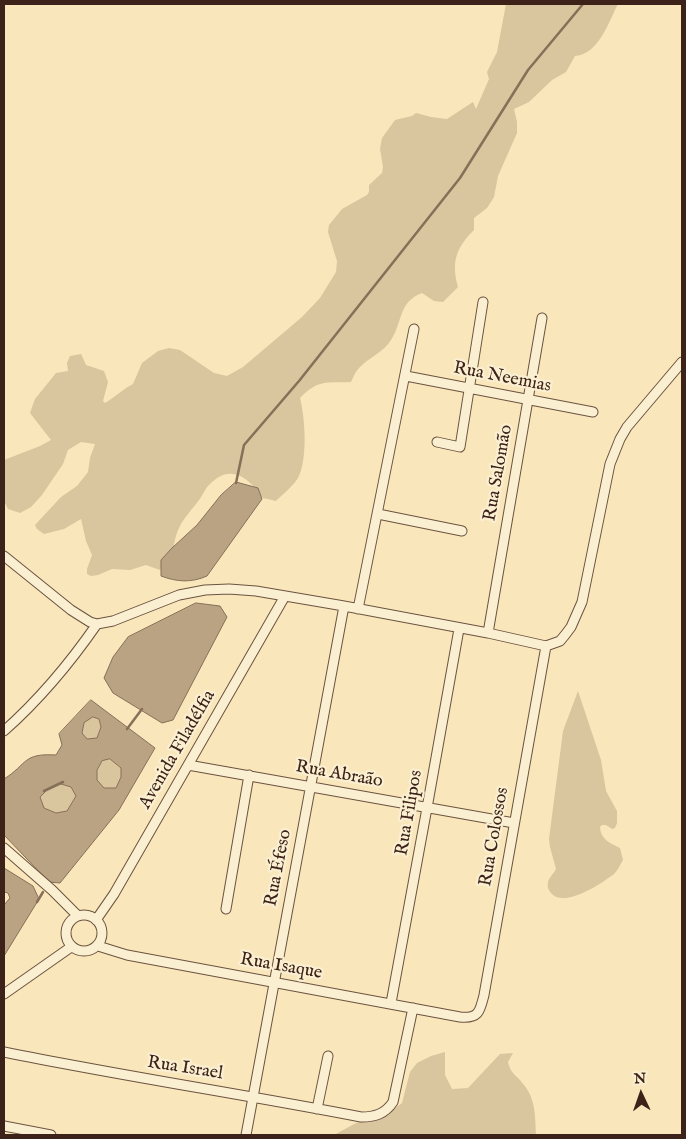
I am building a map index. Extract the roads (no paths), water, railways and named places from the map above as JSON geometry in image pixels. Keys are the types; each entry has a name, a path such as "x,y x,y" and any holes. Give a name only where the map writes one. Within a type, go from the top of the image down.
{"street":[{"path":"437,442 460,447 483,302"},
{"name":"Rua Salomão","path":"488,633 542,318"},
{"path":"358,609 414,329"},
{"path":"4,556 71,610 90,622 97,624 113,621 179,595 204,590 229,589 344,606 546,646 560,640 571,627 582,602 610,464 617,445 627,427 682,362"},
{"name":"Rua Neemias","path":"406,376 593,412"},
{"path":"378,514 462,531"},
{"name":"Avenida Filadélfia","path":"96,920 114,894 285,596"},
{"name":"Rua Éfeso","path":"246,1135 344,606"},
{"path":"4,731 60,674 97,624"},
{"name":"Rua Filipos","path":"390,1003 459,629"},
{"name":"Rua Colossos","path":"460,1017 476,1014 480,1011 483,1001 546,646"},
{"name":"Rua Abraão","path":"188,765 514,823"},
{"path":"226,909 249,776"},
{"path":"4,848 52,890 78,916"},
{"path":"78,916 91,916 96,920 102,932 98,946 85,952 77,951 71,947 65,936 65,930 72,919 78,916"},
{"name":"Rua Isaque","path":"98,946 127,955 460,1017"},
{"path":"4,994 71,947"},
{"name":"Rua Israel","path":"4,1052 96,1071 361,1117 372,1117 389,1108 393,1102 413,1008"},
{"path":"317,1109 328,1056"},
{"path":"4,1126 51,1135"}],"waterway":[{"path":"236,483 244,445 299,381 460,178 528,70 583,4"},
{"path":"127,729 142,709"},
{"path":"44,791 63,782"},
{"path":"37,902 43,892"}]}
